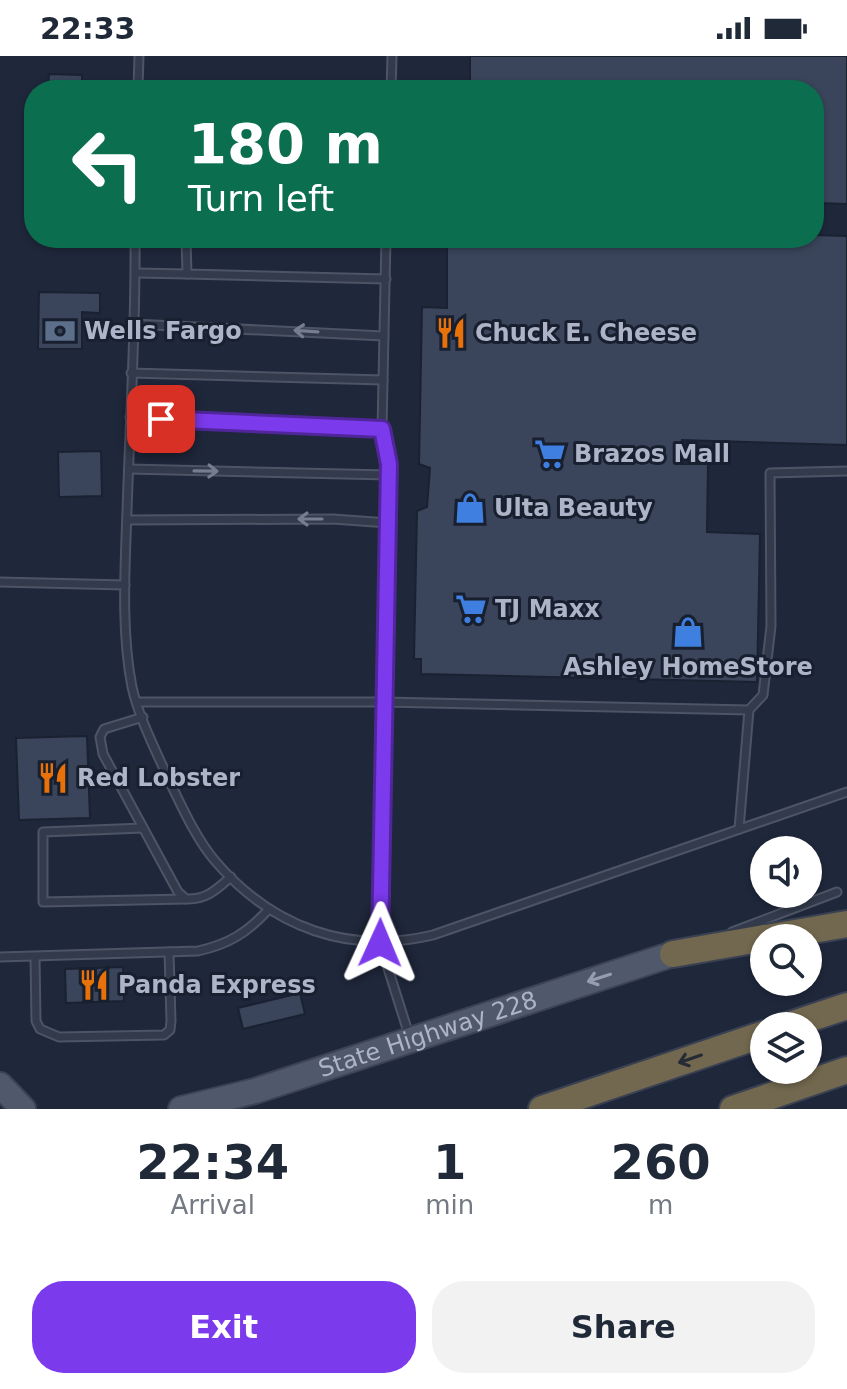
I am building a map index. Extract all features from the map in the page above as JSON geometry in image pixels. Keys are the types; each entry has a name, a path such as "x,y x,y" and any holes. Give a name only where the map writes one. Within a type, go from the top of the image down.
{"highway":[{"path":"822,928 847,924"},
{"path":"673,954 750,941"},
{"path":"822,1014 847,1006"},
{"path":"542,1109 750,1039"},
{"path":"733,1109 847,1070"}],"main road":[{"name":"State Highway 228","path":"181,1109 255,1091 673,954"},
{"path":"0,1085 23,1109"}],"lane":[{"path":"138,80 139,56"},
{"path":"391,80 392,56"},
{"path":"135,248 125,585 132,688 179,801 214,861 269,909 303,927 349,942 396,944 433,935 847,792"},
{"path":"186,248 187,274"},
{"path":"386,248 382,429 389,475 380,943 411,1041"},
{"path":"136,273 386,279"},
{"path":"133,324 384,336"},
{"path":"131,373 383,380"},
{"path":"130,417 382,429"},
{"path":"129,469 389,475"},
{"path":"739,829 749,710 763,695 771,626 770,473 847,471"},
{"path":"127,520 388,523"},
{"path":"0,582 125,585"},
{"path":"137,702 384,702 749,710"},
{"path":"143,717 104,729 100,737 103,754 186,899"},
{"path":"143,828 43,832 43,902 186,899 211,895 231,877"},
{"path":"673,954 837,892"},
{"path":"0,957 198,951 228,944 249,931 269,909"},
{"path":"35,957 36,1021 48,1033 59,1037 164,1035 170,1030 171,1021 169,952"}],"building":[{"path":"470,56 847,56 847,204 824,203 824,80 470,80"},
{"path":"49,74 82,75 82,80 49,80"},
{"name":"Brazos Mall","path":"824,235 847,236 847,445 682,440 681,464 708,464 707,532 760,534 757,682 421,674 421,659 414,659 417,511 427,507 430,468 419,464 422,307 447,308 447,248 824,248"},
{"name":"Wells Fargo","path":"39,292 100,293 100,313 82,312 82,349 38,349"},
{"path":"101,451 102,496 59,497 58,452"},
{"name":"Red Lobster","path":"87,736 90,818 19,820 16,738"},
{"name":"Panda Express","path":"123,967 124,1001 66,1003 65,969"},
{"path":"300,993 305,1014 243,1029 238,1008"}],"place":[{"name":"Wells Fargo","path":"60,331"},
{"name":"Chuck E. Cheese","path":"451,333"},
{"name":"Brazos Mall","path":"550,454"},
{"name":"Ulta Beauty","path":"470,508"},
{"name":"TJ Maxx","path":"471,609"},
{"name":"Ashley HomeStore","path":"688,632"},
{"name":"Red Lobster","path":"53,778"},
{"name":"Panda Express","path":"94,985"}],"route":[{"path":"161,419 382,429 389,464 380,943"}]}
